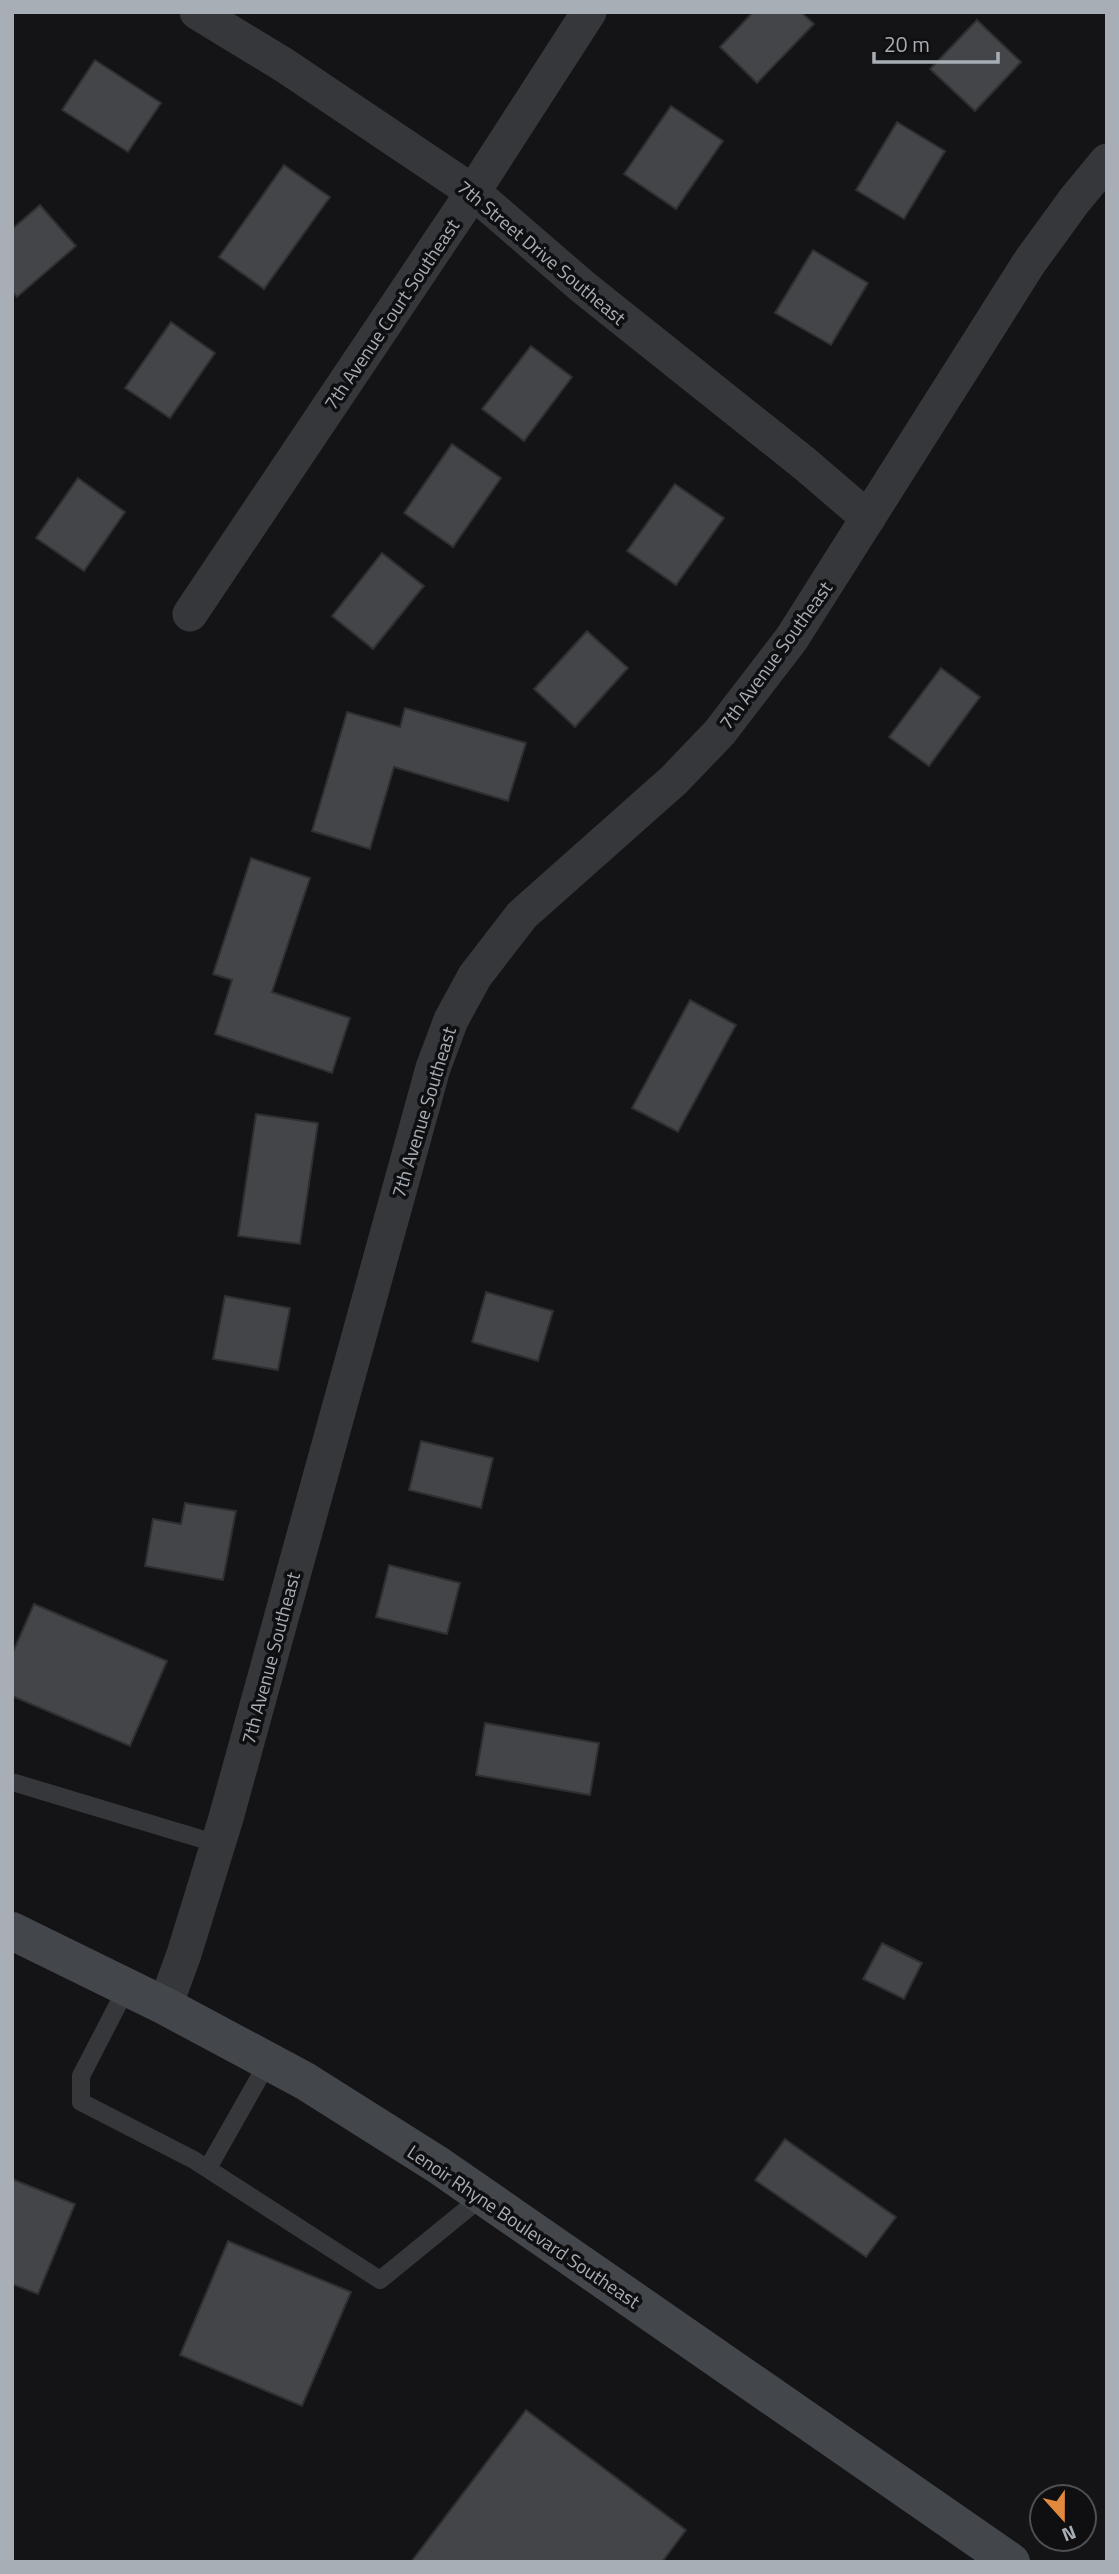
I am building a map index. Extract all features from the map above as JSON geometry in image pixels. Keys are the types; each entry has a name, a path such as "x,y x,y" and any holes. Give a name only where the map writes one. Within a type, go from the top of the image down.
{"main road":[{"name":"Lenoir Rhyne Boulevard Southeast","path":"12,1931 127,1987 304,2081 482,2196 1011,2562"}],"street":[{"name":"7th Street Drive Southeast","path":"197,12 284,65 473,192 583,287 805,464 868,519"},
{"name":"7th Avenue Court Southeast","path":"190,614 473,192 589,12"},
{"name":"7th Avenue Southeast","path":"165,2007 218,1844 429,1081 451,1020 475,976 522,915 674,780 720,732 792,638 1029,263 1107,161"}],"lane":[{"path":"12,1782 218,1844"},
{"path":"127,1987 81,2076 81,2102 208,2168 380,2280 482,2196"},
{"path":"208,2168 268,2062"}],"building":[{"path":"753,12 801,12 814,24 757,83 720,47"},
{"path":"977,20 1021,62 975,111 930,69"},
{"path":"95,60 161,103 128,152 62,110"},
{"path":"671,106 723,141 676,209 624,174"},
{"path":"897,122 945,151 904,219 856,190"},
{"path":"284,165 330,197 264,289 219,257"},
{"path":"40,205 76,246 17,297 12,292 12,229"},
{"path":"813,250 868,283 831,345 775,313"},
{"path":"171,322 215,353 170,418 125,388"},
{"path":"531,346 572,377 524,441 482,409"},
{"path":"452,444 501,478 453,547 404,513"},
{"path":"78,478 125,512 84,571 36,538"},
{"path":"675,484 724,518 676,585 627,551"},
{"path":"382,553 424,586 373,649 332,616"},
{"path":"587,631 628,668 575,727 534,689"},
{"path":"941,668 980,697 929,766 889,737"},
{"path":"405,708 526,743 508,801 394,767 370,849 312,831 347,712 400,727"},
{"path":"251,858 310,878 272,992 350,1018 332,1073 215,1034 232,980 213,974"},
{"path":"690,1000 736,1025 678,1132 632,1108"},
{"path":"256,1114 318,1123 300,1244 238,1236"},
{"path":"486,1292 553,1311 538,1361 472,1342"},
{"path":"225,1296 290,1308 278,1370 213,1359"},
{"path":"421,1441 493,1458 481,1508 409,1490"},
{"path":"185,1503 236,1511 223,1580 145,1566 153,1519 181,1524"},
{"path":"389,1565 460,1583 447,1634 376,1617"},
{"path":"34,1604 167,1661 130,1746 12,1696 12,1654"},
{"path":"485,1723 599,1743 590,1795 476,1775"},
{"path":"882,1943 922,1963 904,1999 863,1979"},
{"path":"785,2139 896,2217 866,2257 755,2180"},
{"path":"12,2179 75,2204 38,2294 12,2284"},
{"path":"228,2241 351,2292 302,2406 180,2355"},
{"path":"526,2410 686,2530 662,2562 411,2562"}]}
